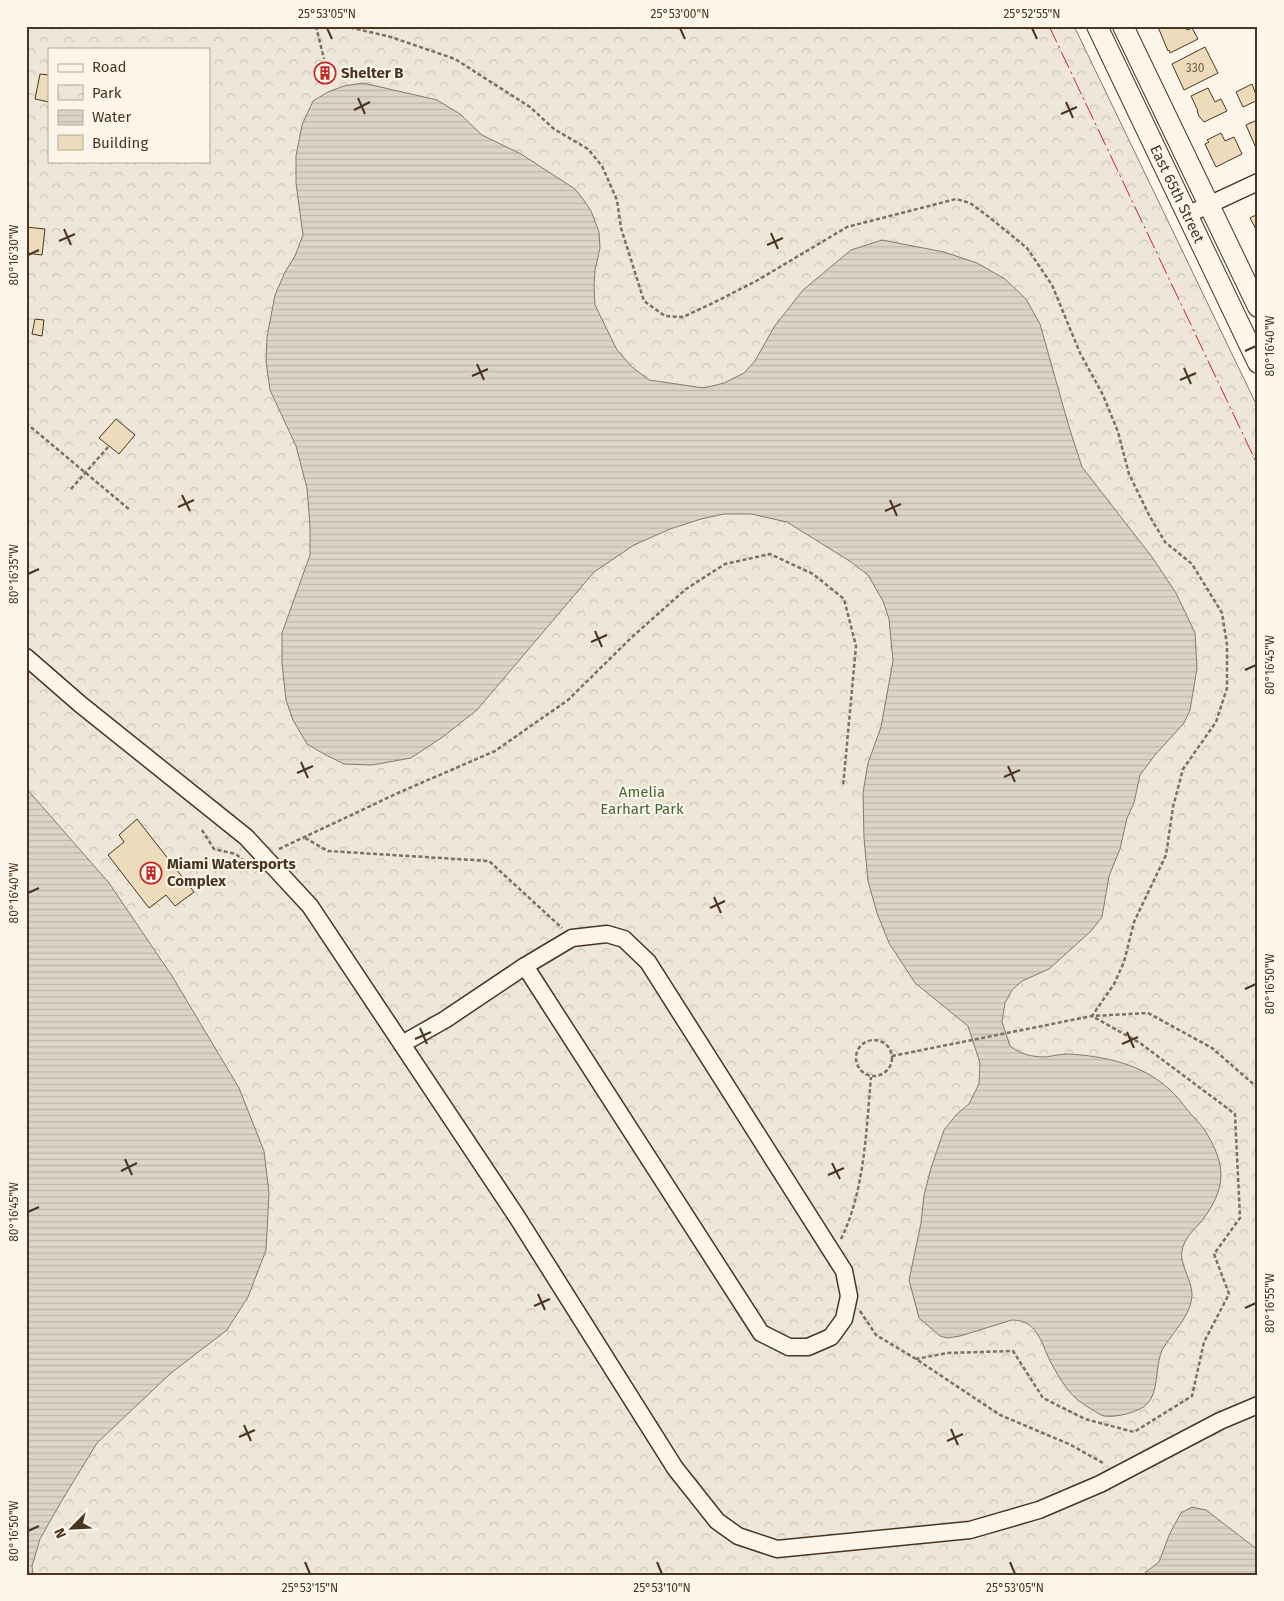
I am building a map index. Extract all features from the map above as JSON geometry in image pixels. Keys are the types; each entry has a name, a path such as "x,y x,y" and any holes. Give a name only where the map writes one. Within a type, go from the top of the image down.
{"main road":[{"name":"East 65th Street","path":"1097,26 1258,363"},
{"name":"East 65th Street","path":"1123,26 1258,307"}],"street":[{"path":"1187,215 1258,182"},
{"path":"26,657 80,704 246,837 310,906 517,1217 676,1468 717,1521 738,1536 777,1548 970,1530 1039,1510 1100,1484 1258,1404"},
{"path":"402,1044 446,1019 525,966 572,938 607,934 624,939 648,962 844,1271 849,1296 844,1319 831,1337 808,1347 789,1347 761,1332 525,966"}],"path":[{"path":"316,26 324,59"},
{"path":"344,26 391,37 454,58 530,107 554,129 588,149 602,166 617,200 621,228 644,301 666,316 683,318 766,276 846,227 956,199 970,203 1027,248 1052,285 1080,353 1103,395 1118,432 1129,474 1150,515 1165,542 1192,564 1222,612 1226,646 1227,688 1216,722 1183,769 1173,807 1166,855 1134,922 1121,970 1114,984 1092,1016"},
{"path":"26,423 130,510"},
{"path":"71,489 109,446"},
{"path":"264,856 398,793 496,751 568,700 632,636 686,589 725,564 770,554 813,574 844,599 856,646 843,787"},
{"path":"304,838 328,851 489,861 572,938"},
{"path":"892,1056 1092,1016 1148,1014 1212,1048 1258,1088"},
{"path":"916,1359 947,1353 1012,1351 1044,1398 1085,1419 1134,1432 1192,1396 1204,1342 1229,1294 1214,1254 1240,1218 1235,1114 1140,1043 1092,1016"},
{"path":"880,1040 890,1049 892,1062 889,1069 878,1076 871,1077 859,1070 855,1057 860,1045 866,1041 880,1040"},
{"path":"833,1254 850,1221 863,1159 871,1077"},
{"path":"849,1296 876,1335 1000,1414 1069,1444 1122,1473"}],"green space":[{"name":"Amelia Earhart Park","path":"26,26 1074,26 1258,408 1258,1575 26,1575"}],"water":[{"path":"363,83 437,100 460,114 482,135 521,154 575,189 591,211 599,232 600,248 595,270 594,287 595,305 617,350 632,367 649,380 704,388 724,383 744,373 755,361 774,327 803,290 851,250 882,240 944,252 977,263 1005,279 1026,299 1040,324 1082,467 1152,557 1176,593 1195,633 1197,668 1190,710 1184,723 1140,775 1134,803 1127,818 1120,849 1109,876 1102,917 1091,931 1049,969 1022,981 1012,990 1005,1003 1002,1022 1010,1046 1026,1055 1045,1057 1068,1054 1109,1059 1147,1073 1177,1097 1204,1129 1217,1154 1221,1176 1216,1198 1210,1210 1187,1238 1182,1250 1182,1261 1192,1294 1189,1309 1181,1324 1162,1350 1151,1399 1139,1410 1127,1414 1104,1416 1082,1403 1070,1393 1061,1379 1037,1333 1033,1328 1020,1321 1012,1320 960,1336 947,1338 940,1336 919,1318 909,1280 921,1223 924,1195 944,1130 957,1114 969,1104 979,1084 980,1063 968,1026 915,983 889,943 877,913 868,881 864,838 863,793 868,763 881,727 893,661 889,619 883,601 868,575 851,562 787,522 751,514 724,514 701,519 670,529 634,545 594,572 477,710 444,736 411,758 372,765 344,764 307,744 293,720 286,700 282,663 282,633 310,555 307,488 296,446 270,390 266,361 267,337 275,295 285,272 295,256 303,235 296,183 296,156 302,125 313,101 328,92 344,86"},
{"path":"26,788 109,883 172,976 239,1088 264,1151 269,1193 266,1250 248,1297 227,1330 171,1373 97,1443 40,1539 32,1566 33,1575 26,1575"},
{"path":"1192,1507 1206,1510 1258,1550 1258,1575 1142,1575 1159,1562 1170,1533 1181,1513"}],"building":[{"path":"1185,26 1187,30 1192,28 1198,39 1170,53 1158,27"},
{"path":"1205,47 1218,73 1184,90 1172,64"},
{"name":"Shelter B","path":"330,66 333,77 321,80 318,68"},
{"path":"40,74 48,75 48,102 35,99"},
{"path":"1252,84 1258,100 1243,107 1236,92"},
{"path":"1208,88 1215,102 1221,99 1227,111 1204,122 1199,116 1191,96"},
{"path":"1257,120 1258,148 1256,148 1246,125"},
{"path":"1221,133 1225,141 1234,137 1242,154 1216,167 1205,144 1209,142 1207,140"},
{"path":"1258,214 1258,233 1250,218"},
{"path":"26,227 45,229 42,255 26,253"},
{"path":"35,319 44,320 42,336 32,334"},
{"path":"116,419 135,435 119,454 99,438"},
{"name":"Miami Watersports Complex","path":"137,819 194,892 175,906 166,895 149,908 108,855 124,842 119,835"}],"power":[{"path":"1049,26 1258,466"}],"place":[{"name":"Shelter B","path":"325,73"},
{"name":"Miami Watersports Complex","path":"151,873"}]}
